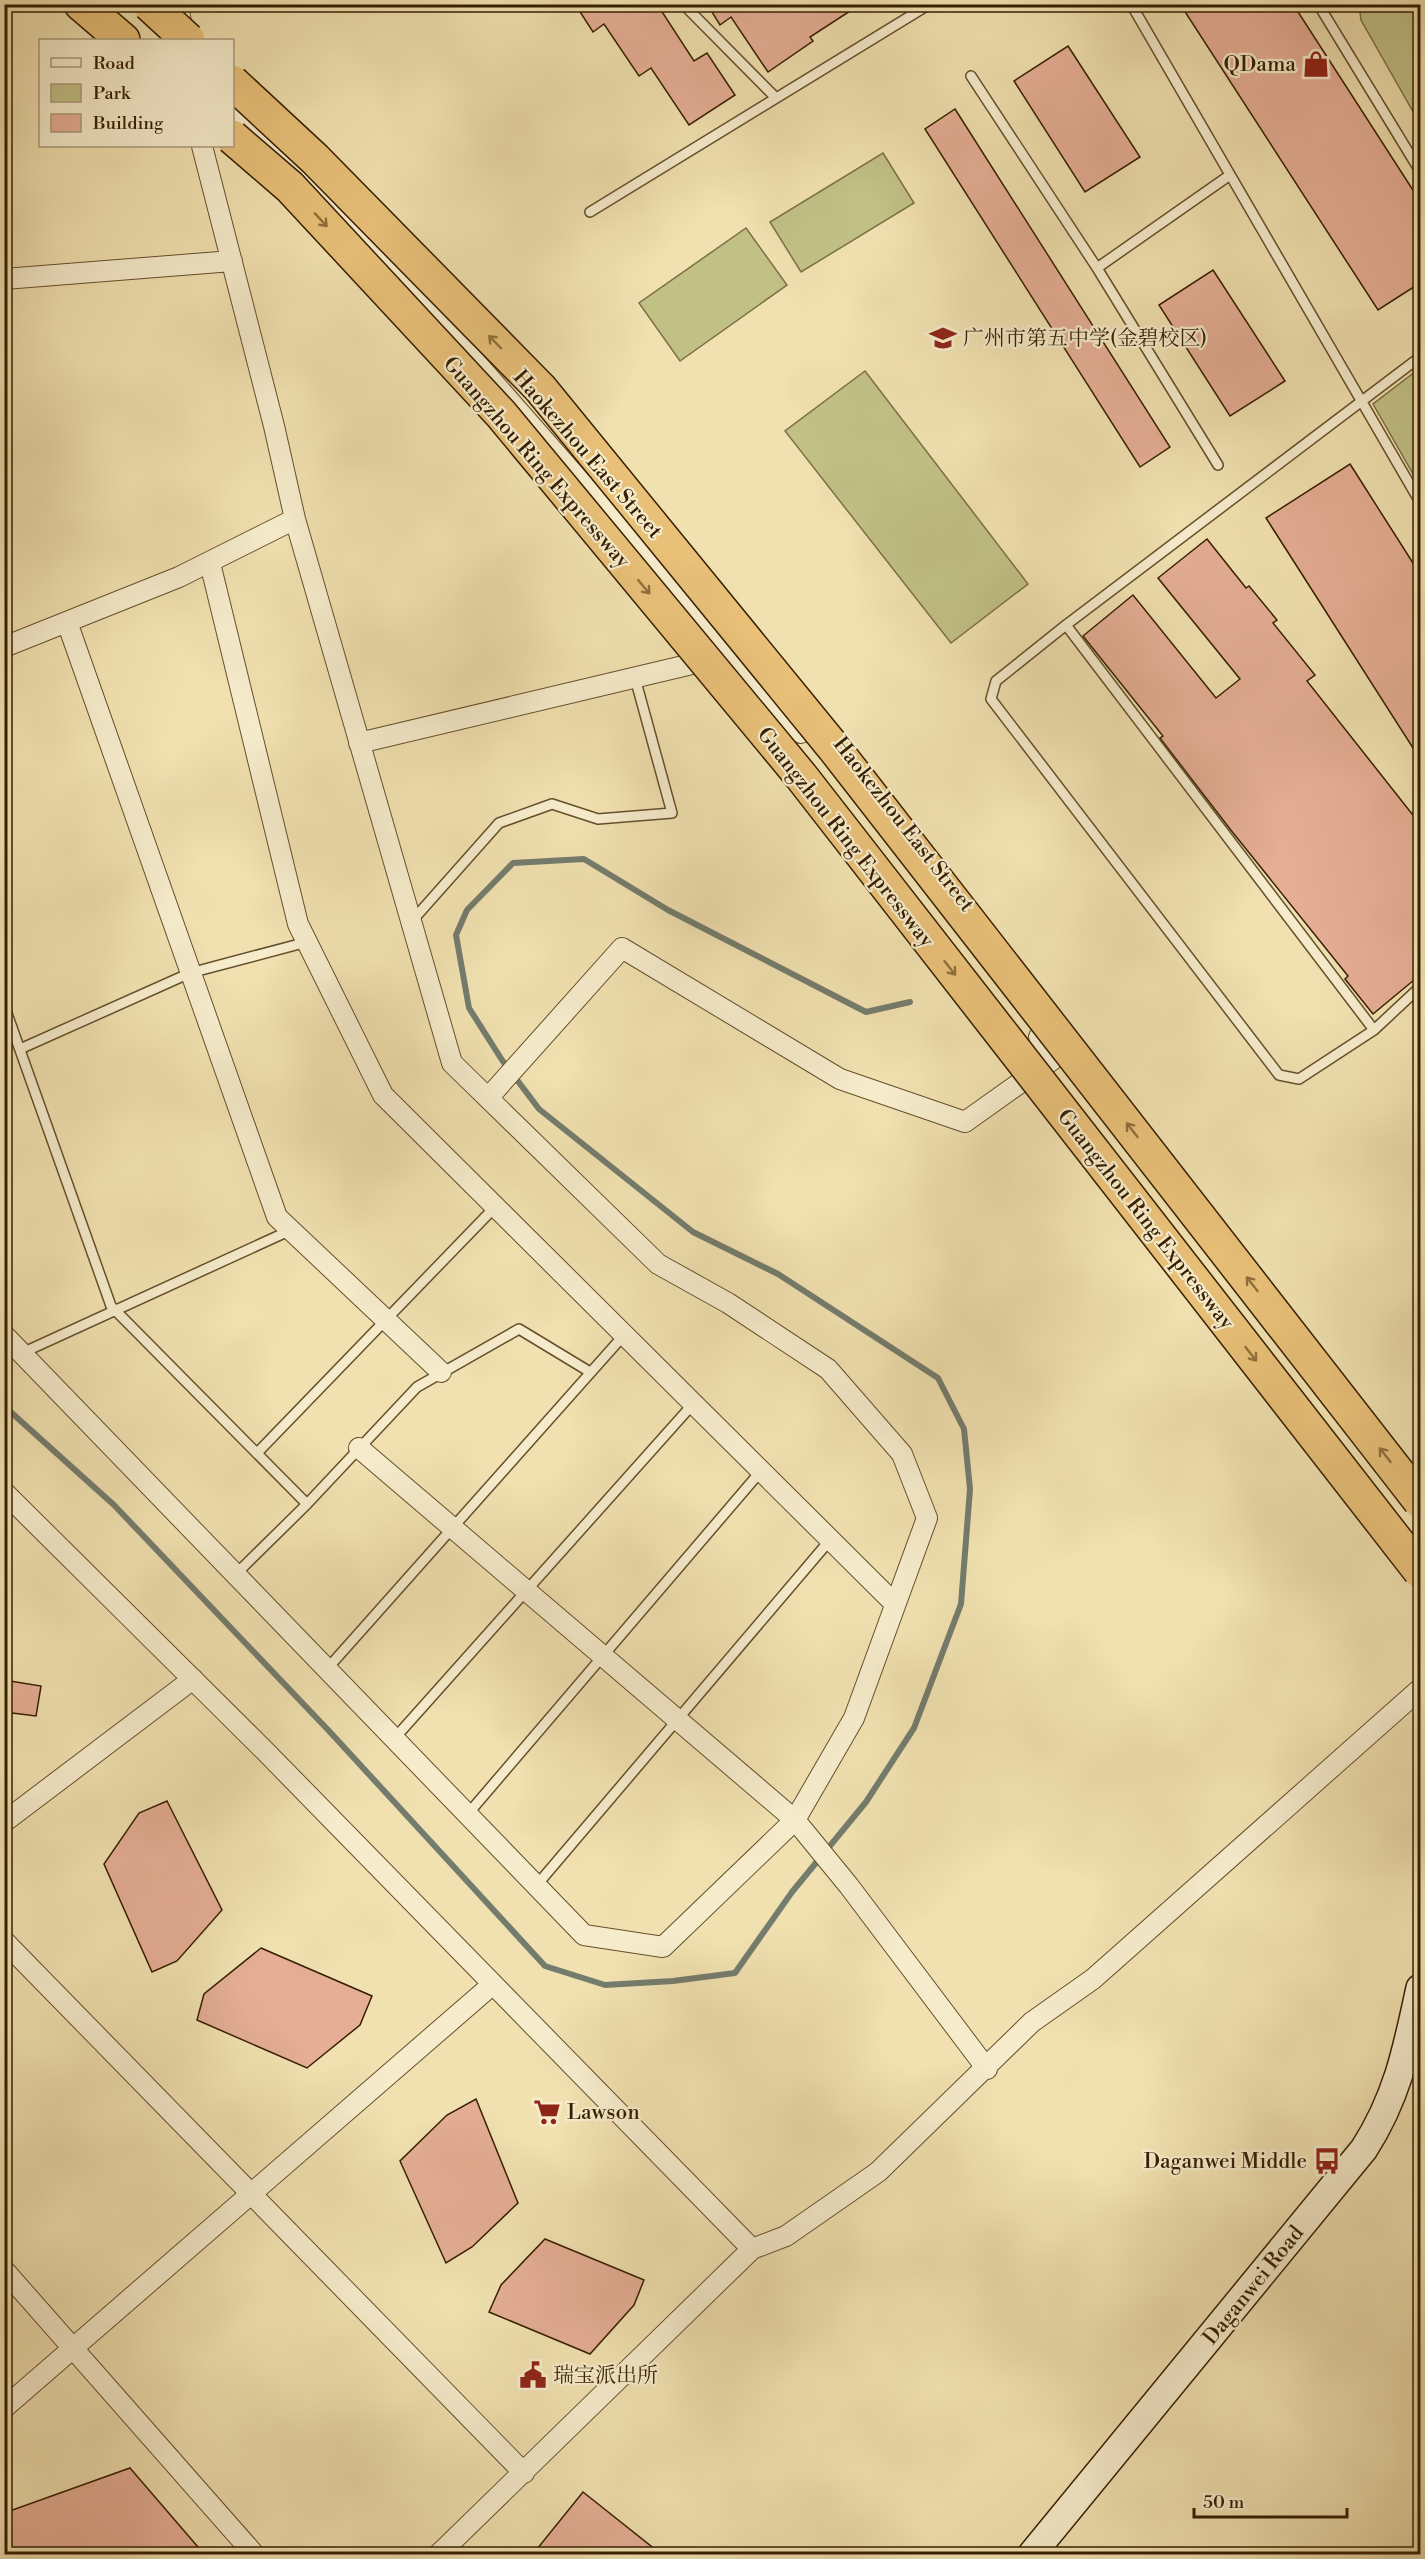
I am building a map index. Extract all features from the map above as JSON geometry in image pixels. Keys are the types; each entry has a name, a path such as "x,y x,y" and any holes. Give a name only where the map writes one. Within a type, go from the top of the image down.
{"highway":[{"path":"81,4 122,39"},
{"path":"149,4 185,39"},
{"name":"Guangzhou Ring Expressway","path":"234,84 315,159 540,388 834,748 1420,1501"},
{"name":"Guangzhou Ring Expressway","path":"234,139 290,187 501,414 801,776 1420,1572"}],"street":[{"path":"178,4 186,39"},
{"name":"Haokezhou East Street","path":"234,118 336,203 817,750 1055,1059 965,1122 840,1079 622,948 518,1061 488,1098"},
{"path":"4,1335 584,1935 663,1947 798,1824 854,1718 927,1518 902,1454 828,1369 728,1304 658,1264 452,1063 295,519 274,426 202,147"},
{"path":"4,279 232,261"},
{"path":"4,647 210,562 295,519"},
{"path":"210,562 298,924 383,1095 895,1604"},
{"path":"67,622 277,1217 441,1372"},
{"path":"359,743 733,655"},
{"path":"359,1448 798,1824 849,1886 987,2069"},
{"path":"4,1492 193,1679 752,2249"},
{"path":"4,1822 193,1679"},
{"path":"439,2554 752,2249 786,2236 878,2172 987,2069 1032,2022 1094,1979 1420,1689"},
{"path":"4,1941 524,2473"},
{"path":"4,2408 250,2192 493,1984"},
{"name":"Daganwei Road","path":"1032,2554 1364,2150 1383,2120 1395,2093 1420,1988"},
{"path":"4,2270 254,2554"}],"lane":[{"path":"683,4 776,98"},
{"path":"590,212 930,4"},
{"path":"1131,4 1420,502"},
{"path":"1318,4 1420,171"},
{"path":"971,76 1097,268 1218,465"},
{"path":"1097,268 1230,175"},
{"path":"1420,357 1066,625 996,681 991,699 1279,1075 1299,1079 1374,1030 1420,987"},
{"path":"1066,625 1374,1030"},
{"path":"411,921 499,823 552,804 598,819 672,813 635,678"},
{"path":"20,1049 190,973 307,942"},
{"path":"4,1005 111,1306 307,1504"},
{"path":"257,1453 495,1207"},
{"path":"22,1353 291,1230"},
{"path":"236,1574 307,1504 417,1387 441,1372 519,1329 591,1372"},
{"path":"327,1669 624,1335"},
{"path":"394,1739 693,1404"},
{"path":"467,1815 761,1471"},
{"path":"536,1886 830,1540"}],"green space":[{"path":"1359,5 1402,5 1420,17 1420,124 1361,20"},
{"path":"883,153 914,203 801,272 770,222"},
{"path":"746,228 787,285 680,361 639,303"},
{"path":"1420,368 1420,486 1373,404"},
{"path":"865,371 1028,584 951,643 785,431"}],"building":[{"path":"575,4 657,4 694,61 707,53 735,95 689,125 651,68 639,76 604,24 593,32"},
{"path":"707,4 861,4 810,37 813,41 768,72 731,17 720,25"},
{"path":"1180,4 1293,4 1420,201 1420,283 1378,310"},
{"path":"1068,46 1140,157 1085,192 1014,81"},
{"path":"955,109 1170,447 1140,467 925,129"},
{"path":"1213,270 1285,381 1230,416 1159,305"},
{"path":"1350,464 1420,574 1420,759 1266,518"},
{"path":"1207,539 1246,588 1249,586 1277,620 1273,623 1315,675 1307,681 1420,824 1420,975 1373,1014 1345,979 1348,976 1230,829 1160,738 1163,736 1083,636 1133,595 1216,698 1240,679 1158,578"},
{"path":"4,1680 41,1686 36,1716 4,1712"},
{"path":"167,1801 222,1910 177,1961 152,1972 104,1864 139,1813"},
{"path":"261,1948 372,1996 360,2025 307,2068 197,2020 204,1994"},
{"path":"476,2099 518,2203 472,2247 446,2263 400,2161 447,2115"},
{"path":"545,2239 644,2280 634,2305 590,2354 489,2312 501,2285"},
{"path":"130,2468 204,2554 4,2554 4,2513"},
{"path":"583,2492 661,2554 533,2554"}],"waterway":[{"path":"4,1406 114,1505 330,1732 545,1966 605,1985 673,1981 735,1973 792,1892 866,1802 914,1728 961,1604 970,1489 964,1429 938,1378 778,1274 693,1232 539,1109 502,1060 469,1008 456,935 467,910 513,863 584,859 668,910 866,1012 910,1002"}],"place":[{"name":"QDama","path":"1316,64"},
{"name":"广州市第五中学(金碧校区)","path":"943,338"},
{"name":"Lawson","path":"547,2112"},
{"name":"Daganwei Middle","path":"1327,2161"},
{"name":"瑞宝派出所","path":"533,2375"}]}
